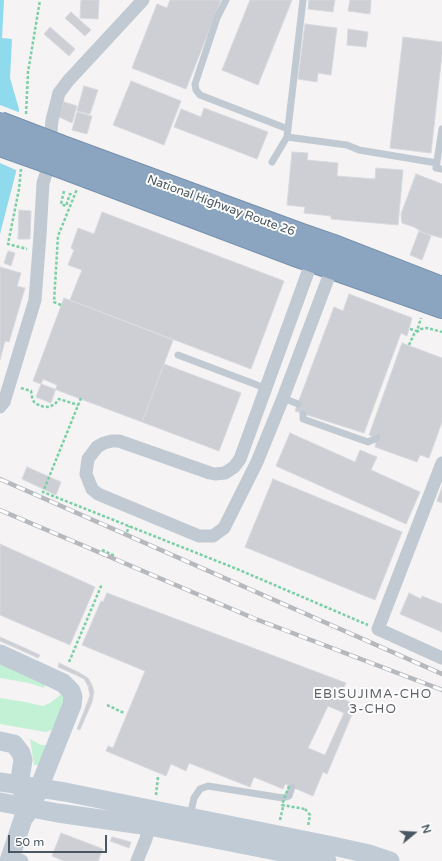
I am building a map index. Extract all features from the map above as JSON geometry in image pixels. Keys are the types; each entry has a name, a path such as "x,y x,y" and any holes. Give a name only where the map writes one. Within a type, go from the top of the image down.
{"highway":[{"name":"National Highway Route 26","path":"0,123 59,156 322,264 442,307"},
{"name":"National Highway Route 26","path":"0,145 59,156 302,235 442,288"}],"street":[{"path":"0,407 4,402 35,300 43,183 47,171 52,120 59,94 68,81 143,0"},
{"path":"331,245 322,264 265,388 240,459 234,467 220,474 210,473 119,442 112,441 97,447 88,459 86,474 92,489 98,494 199,536 213,536 221,532 227,524 257,462 283,398 322,264 331,245"},
{"path":"441,467 378,629 442,658"},
{"path":"0,654 63,683 69,688 72,694 72,705 31,808 23,819 14,859"},
{"path":"0,741 14,744 21,753 23,760 19,785 31,808"},
{"path":"0,782 39,788 369,854 390,861"},
{"path":"0,802 149,826 326,861"},
{"path":"137,861 146,839 149,826"}],"lane":[{"path":"226,0 217,18 195,84 196,90 200,95 288,129"},
{"path":"272,162 287,137 303,0"},
{"path":"287,137 347,145 359,150 440,166 442,129"},
{"path":"178,355 265,388"},
{"path":"283,398 298,404"},
{"path":"302,414 303,419 368,442 377,438"},
{"path":"190,818 194,798 200,789 208,786 283,798 289,796 291,787"}],"path":[{"path":"61,305 54,302 58,236 78,187"},
{"path":"64,191 61,204 66,206 70,194 74,196"},
{"path":"409,345 417,331 421,318"},
{"path":"410,329 417,331 427,328 442,332"},
{"path":"19,388 31,391 34,402 40,406 49,407 55,404 59,399 78,405"},
{"path":"80,398 43,492 237,569 378,629"},
{"path":"127,532 129,526"},
{"path":"102,550 115,556"},
{"path":"69,662 102,584"},
{"path":"107,706 124,712"},
{"path":"156,800 158,776"},
{"path":"291,787 282,805 305,809 310,815 307,830"},
{"path":"278,824 284,804"}],"green space":[{"path":"0,664 45,685 44,688 29,683 0,678"},
{"path":"63,693 65,699 54,729 46,732 0,724 0,698 43,706 50,703"},
{"path":"30,739 41,745 48,745 40,765 34,765"}],"water":[{"path":"0,0 4,0 2,38 12,39 10,78 19,109 16,172 0,234"}],"pier":[{"path":"0,105 21,113 18,171 0,163"}],"building":[{"path":"81,0 99,0 98,19 80,18"},
{"path":"170,0 221,0 186,89 132,68 157,4 167,8"},
{"path":"250,0 292,0 258,85 222,70"},
{"path":"309,0 335,0 333,12 308,9"},
{"path":"350,0 371,0 370,14 348,11"},
{"path":"71,12 91,30 85,36 65,18"},
{"path":"305,24 337,28 331,75 318,73 317,82 298,79"},
{"path":"50,27 75,49 69,56 44,34"},
{"path":"348,29 368,32 366,47 347,45"},
{"path":"403,37 442,42 431,153 390,148"},
{"path":"131,81 181,101 164,145 113,125"},
{"path":"84,86 98,90 90,114 77,111"},
{"path":"64,102 77,106 72,123 59,117"},
{"path":"204,108 268,132 257,159 174,127 181,109 201,117"},
{"path":"77,112 92,116 87,134 72,130"},
{"path":"292,152 308,153 307,160 338,163 337,176 375,179 376,168 403,170 398,225 331,219 331,216 304,213 305,207 287,205"},
{"path":"416,174 442,184 442,238 424,233 414,227 402,223 401,214"},
{"path":"19,210 31,211 30,239 18,239"},
{"path":"102,212 284,281 251,369 70,300 82,270 68,265 74,250 71,248 78,228 94,234"},
{"path":"419,231 431,236 422,260 410,255"},
{"path":"8,251 15,253 11,266 4,263"},
{"path":"0,267 21,273 17,286 25,288 9,342 5,341 0,360"},
{"path":"349,294 412,318 407,336 401,333 364,433 295,411 334,307 343,311"},
{"path":"64,298 173,340 142,422 33,381"},
{"path":"402,343 442,358 442,422 429,458 420,455 417,462 375,447 377,438 369,435"},
{"path":"164,364 241,393 219,451 142,422"},
{"path":"43,379 57,385 51,403 36,397"},
{"path":"290,433 355,462 360,450 377,457 371,470 420,492 406,524 276,466"},
{"path":"27,467 61,482 56,495 22,479"},
{"path":"273,479 402,532 375,600 245,547"},
{"path":"442,487 442,503 437,501"},
{"path":"0,544 95,587 70,645 0,615"},
{"path":"107,593 346,683 339,697 356,705 327,774 323,772 313,796 285,784 283,789 254,777 250,787 189,763 186,771 171,764 166,776 106,751 108,746 113,748 145,671 82,645 101,601 103,602","holes":["328,706 344,713 325,755 308,748"]},
{"path":"409,593 421,599 422,596 442,604 442,632 400,614"},
{"path":"0,637 18,645 16,648 0,641"},
{"path":"18,645 40,655 38,658 16,648"},
{"path":"59,663 78,672 76,675 58,667"},
{"path":"78,672 88,678 92,685 88,686 84,679 76,675"},
{"path":"92,685 94,692 92,702 88,701 90,695 88,686"},
{"path":"88,701 92,702 80,730 77,729"},
{"path":"61,833 103,849 98,861 64,861 52,856"},
{"path":"112,837 131,842 129,848 110,841"}],"railway":[{"path":"0,479 442,674"},
{"path":"0,510 253,618 442,690"}],"district":[{"name":"EBISUJIMA-CHO 3-CHO","path":"373,702"}]}
